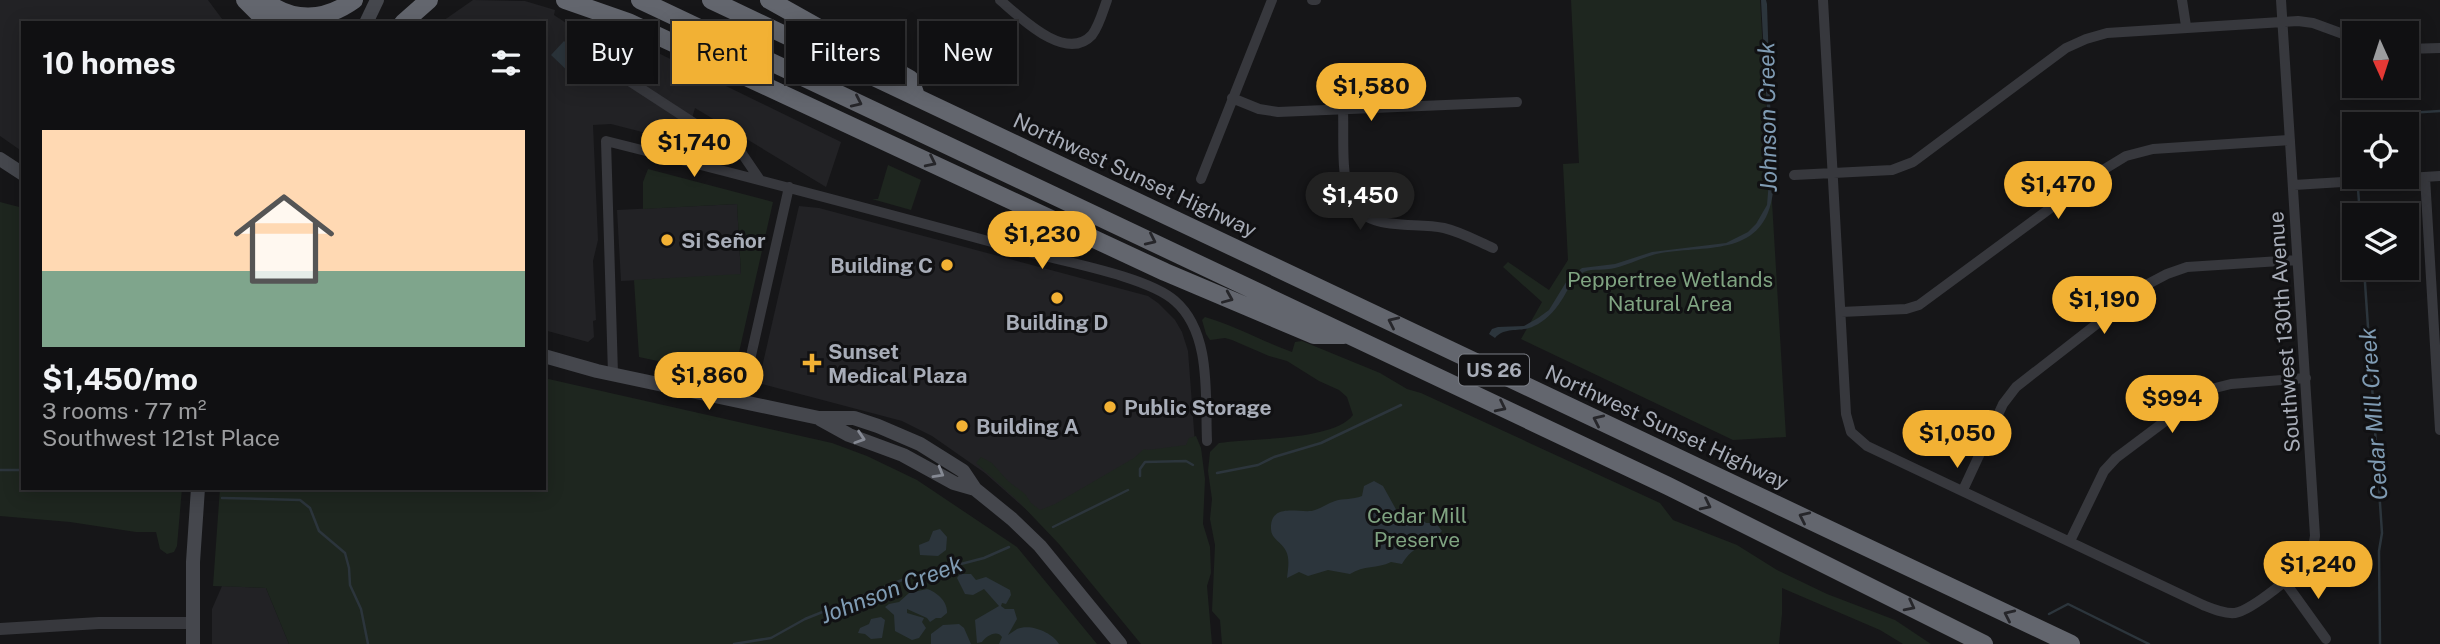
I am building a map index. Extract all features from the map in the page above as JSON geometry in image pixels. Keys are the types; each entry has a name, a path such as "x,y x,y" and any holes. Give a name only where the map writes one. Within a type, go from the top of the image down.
{"highway":[{"path":"245,0 269,21"},
{"path":"264,0 282,12 302,17 325,15 354,0"},
{"path":"405,21 429,0"},
{"path":"565,0 625,21"},
{"path":"592,0 626,21"},
{"name":"US 26","path":"639,0 1680,492 1984,644"},
{"name":"Northwest Sunset Highway","path":"711,0 2071,644"},
{"path":"769,0 910,79 916,96"},
{"path":"658,36 1165,272 1314,335 1351,335"}],"main road":[{"path":"367,21 377,0"},
{"path":"0,159 21,173"},
{"path":"546,357 614,374 819,418 853,418 920,444 963,471 975,489 1040,546 1120,644"},
{"path":"819,418 849,435 903,454 954,482 975,489"},
{"path":"903,454 920,444"},
{"path":"193,644 198,490"}],"street":[{"path":"1000,0 1047,37 1057,43 1069,45 1083,42 1094,33 1107,0"},
{"path":"1201,179 1272,0"},
{"path":"1823,0 1840,312 1906,309 1919,305 2098,173 2126,156 2153,149 2290,141"},
{"path":"2182,0 2186,26"},
{"name":"Southwest 130th Avenue","path":"1840,312 1846,415 1851,432 1867,446 2221,612 2233,613 2245,609 2285,582 2311,554 2315,536 2281,0"},
{"path":"1794,175 1892,170 1913,162 2066,47 2107,33 2298,21 2313,23 2342,34"},
{"path":"2419,49 2440,48"},
{"path":"634,84 743,155 760,180"},
{"path":"1232,98 1259,109 1278,111 1517,102"},
{"path":"1343,109 1347,188 1356,208 1366,218 1386,223 1444,228 1493,248"},
{"path":"614,374 606,141 789,187 1128,279 1163,292 1182,308 1198,339 1203,363 1207,441"},
{"path":"2294,185 2440,176"},
{"path":"2424,177 2440,430"},
{"path":"741,400 789,187"},
{"path":"1963,490 2003,404 2015,387 2148,284 2187,267 2297,260"},
{"path":"2070,541 2104,471 2116,458 2200,395 2231,384 2306,378"},
{"path":"2285,582 2326,639"},
{"path":"0,629 99,623 193,623"}],"shaded area":[{"path":"0,0 208,0 224,21 21,21 21,151 0,136"},
{"path":"473,0 525,1 555,10 554,15 567,24 567,84 658,84 658,53 672,60 672,84 722,84 841,142 826,187 695,108 685,143 611,124 593,125 598,240 593,261 596,320 593,321 594,337 588,342 546,331 546,21 443,21"},
{"path":"1761,0 1766,0 1767,4 1773,192 1768,213 1759,228 1747,238 1732,244 1661,253 1615,268 1584,272 1573,281 1556,309 1542,322 1529,328 1503,332 1495,338 1489,334 1492,329 1498,327 1524,326 1538,318 1549,310 1568,279 1582,268 1615,264 1652,252 1726,243 1748,232 1756,224 1767,205 1770,168"},
{"path":"564,41 567,44 567,70 551,55"},
{"path":"737,204 741,275 621,281 617,210"},
{"path":"799,206 819,208 1148,296 1175,320 1188,351 1196,457 1039,521 985,473 932,436 902,421 762,384 760,376"},
{"path":"1374,481 1383,486 1398,513 1408,517 1418,516 1426,523 1436,523 1442,531 1411,553 1402,564 1391,562 1350,574 1328,570 1308,576 1299,572 1287,578 1287,554 1271,532 1272,520 1276,514 1288,510 1315,510 1335,501 1362,496 1364,486"},
{"path":"940,529 947,537 946,550 938,556 920,555 919,545 929,541 933,531"},
{"path":"960,574 971,574 976,580 986,577 1010,590 1011,595 1006,604 1002,603 1001,606 1014,609 1017,619 1008,635 1023,627 1035,628 1052,636 1059,644 999,644 1002,637 995,633 977,643 975,620 999,606 984,589 973,595 965,594 957,578"},
{"path":"222,586 266,588 289,644 212,644 212,609"},
{"path":"927,589 941,598 947,613 930,622 927,618 907,609 907,613 924,618 922,622 926,628 919,638 912,640 895,631 894,615 885,607 899,602 909,593"},
{"path":"881,617 885,620 882,638 871,639 858,633 871,619"},
{"path":"959,624 964,628 971,644 931,644 931,634 943,625"}],"green space":[{"name":"Peppertree Wetlands Natural Area","path":"1571,0 1760,0 1786,437 1733,440 1521,339 1542,302 1503,267 1508,262 1549,290 1568,260 1563,164 1579,163"},
{"path":"888,165 921,180 911,210 872,199 878,199"},
{"path":"648,169 773,202 735,370 728,376 639,357 634,280 741,274 737,204 643,209 643,182"},
{"path":"0,202 21,207 21,490 182,490 177,546 174,552 167,554 160,549 156,532 0,516"},
{"name":"Cedar Mill Preserve","path":"1205,317 1292,352 1295,342 1302,341 1380,373 1407,389 1421,393 1660,503 1673,520 1737,545 1777,570 1827,594 1895,620 1931,644 1903,644 1880,630 1782,588 1779,644 1222,644 1220,620 1212,611 1215,545 1210,519 1210,452 1219,443 1290,437 1328,430 1353,415 1347,397 1339,390 1287,361 1225,338 1210,340 1202,320"},
{"path":"546,378 832,443 917,480 1017,547 1097,644 289,644 266,588 213,586 220,490 546,490"},
{"path":"1196,436 1201,448 1205,479 1203,524 1210,547 1211,573 1207,586 1212,644 1141,644 1059,544 1018,501 976,463 981,457 992,463 1040,510 1134,458 1144,449 1186,445 1189,438"}],"waterway":[{"name":"Cedar Mill Creek","path":"2419,112 2440,111"},
{"name":"Cedar Mill Creek","path":"2358,189 2359,203"},
{"name":"Cedar Mill Creek","path":"2365,280 2382,533 2379,551 2380,644"},
{"name":"Johnson Creek","path":"1217,473 1258,465 1274,457 1321,443 1401,405"},
{"name":"Johnson Creek","path":"1140,476 1140,469 1145,462 1186,461 1193,465"},
{"name":"Johnson Creek","path":"0,470 21,470"},
{"name":"Johnson Creek","path":"1053,527 1128,490"},
{"name":"Johnson Creek","path":"222,498 300,500 310,508 319,531 345,553 350,585 361,609 368,644"},
{"name":"Johnson Creek","path":"734,644 771,638 805,619 907,578 984,558 1009,547"},
{"name":"Cedar Mill Creek","path":"2049,614 2068,604 2149,644"}],"place":[{"name":"Si Señor","path":"667,240"},
{"name":"Building C","path":"947,265"},
{"name":"Building D","path":"1057,298"},
{"name":"Sunset Medical Plaza","path":"812,363"},
{"name":"Public Storage","path":"1110,407"},
{"name":"Building A","path":"962,426"}]}
